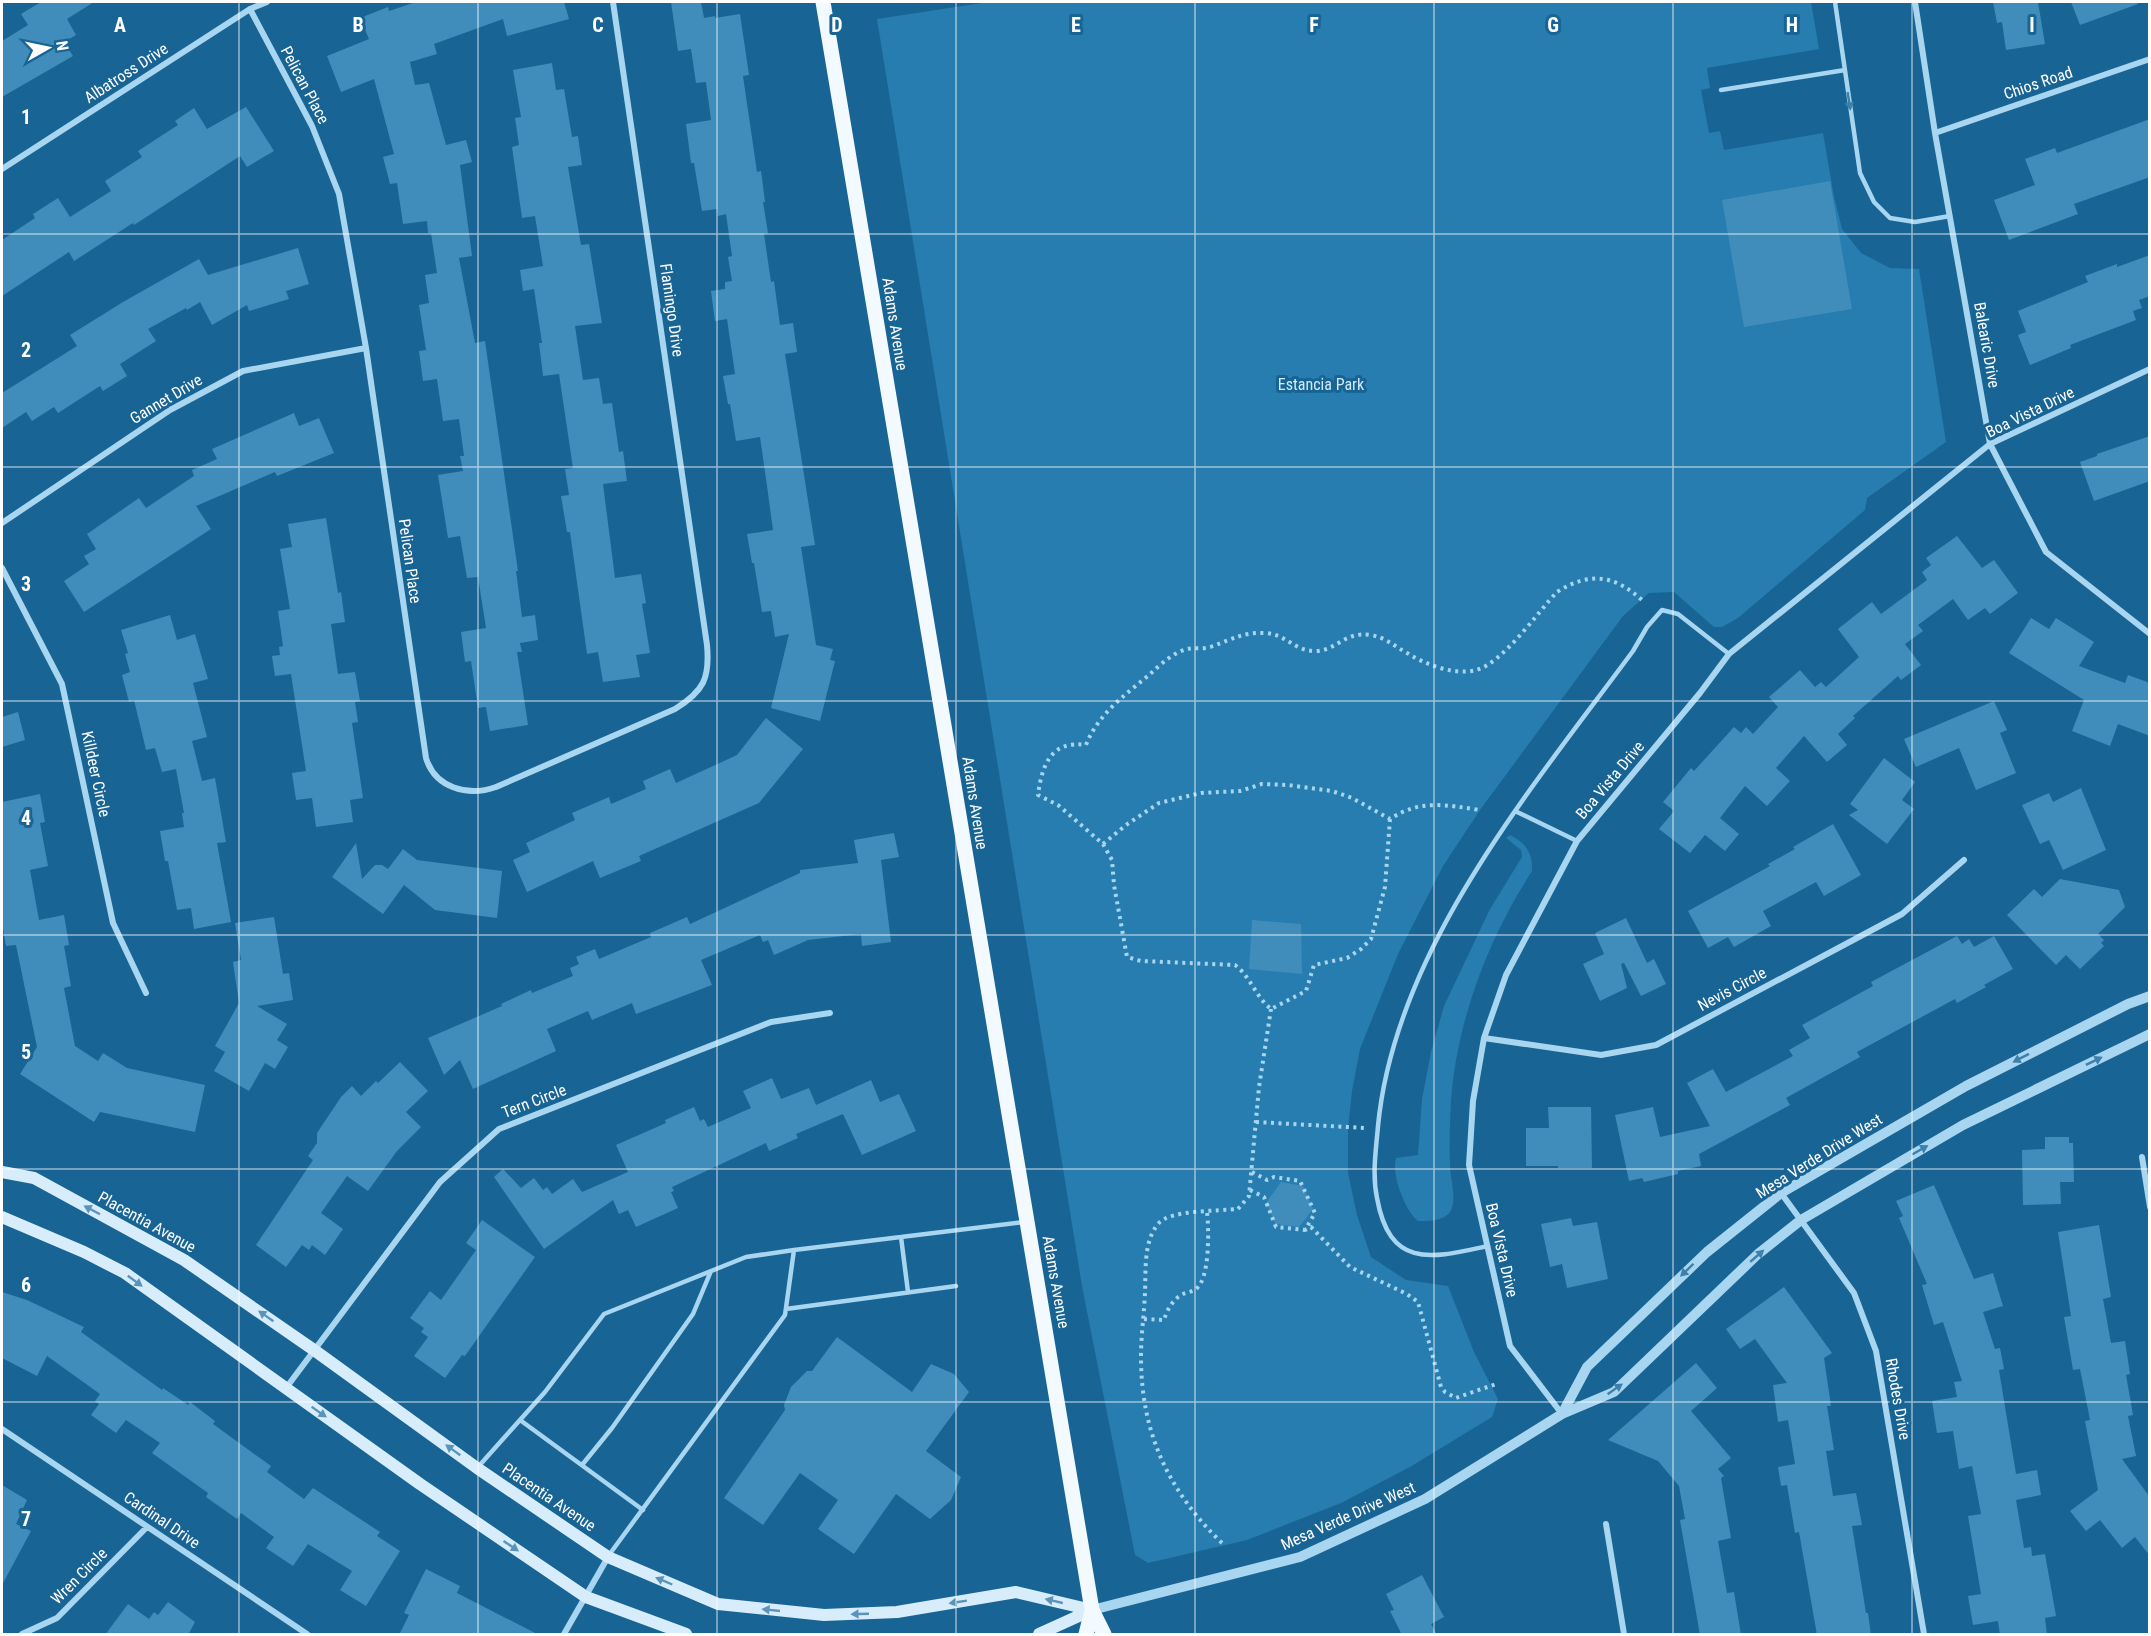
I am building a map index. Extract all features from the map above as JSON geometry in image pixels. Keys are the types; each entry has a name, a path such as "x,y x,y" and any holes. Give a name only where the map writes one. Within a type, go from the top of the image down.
{"main road":[{"name":"Adams Avenue","path":"823,2 1092,1610 1104,1635"},
{"name":"Placentia Avenue","path":"2,1172 34,1178 184,1260 314,1350 477,1468 608,1557 718,1604 824,1615 897,1612 1016,1592 1092,1610"},
{"path":"2,1218 84,1252 125,1274 411,1477 586,1597 686,1635"},
{"name":"Adams Avenue","path":"1086,1635 1092,1610"},
{"path":"1039,1635 1092,1610"}],"street":[{"name":"Albatross Drive","path":"2,169 250,9 267,2"},
{"name":"Flamingo Drive","path":"613,2 703,623"},
{"name":"Balearic Drive","path":"1915,2 1935,133 1990,444 2046,552 2150,634"},
{"name":"Pelican Place","path":"250,9 303,107 339,194 366,348 423,747 428,766 436,777 462,790 474,792 488,790 675,709 698,692 706,676 708,662 703,623"},
{"name":"Chios Road","path":"1935,133 2150,59"},
{"name":"Gannet Drive","path":"2,523 170,410 243,371 366,348"},
{"name":"Boa Vista Drive","path":"1562,1414 1510,1346 1469,1165 1473,1101 1484,1038 1506,975 1577,841 1700,693 1729,654 1990,444 2150,369"},
{"name":"Killdeer Circle","path":"2,568 62,684 113,923 146,993"},
{"name":"Nevis Circle","path":"1484,1038 1601,1055 1656,1045 1902,914 1964,860"},
{"name":"Mesa Verde Drive West","path":"1562,1414 1587,1367 1707,1252 1781,1193 1966,1086 2128,1004 2150,996"},
{"name":"Tern Circle","path":"285,1388 440,1182 499,1129 771,1022 830,1013"},
{"name":"Mesa Verde Drive West","path":"1092,1610 1300,1557 1425,1499 1562,1414 1614,1392 1758,1254 1801,1220 1963,1125 2150,1034"},
{"path":"2142,1157 2150,1207"},
{"name":"Rhodes Drive","path":"1781,1193 1854,1293 1876,1351 1924,1635"},
{"name":"Cardinal Drive","path":"2,1429 308,1635"},
{"path":"1606,1524 1623,1635"},
{"name":"Wren Circle","path":"22,1635 57,1618 147,1527"},
{"path":"564,1635 608,1557"}],"lane":[{"path":"1835,2 1860,173 1874,202 1890,218 1915,222 1950,216"},
{"path":"1721,90 1845,70"},
{"path":"1488,1246 1442,1256 1414,1255 1398,1245 1385,1227 1375,1189 1378,1129 1389,1062 1407,1005 1439,937 1484,854 1633,651 1647,627 1662,610 1678,614 1729,654"},
{"path":"1515,811 1577,841"},
{"path":"477,1468 545,1392 604,1314 746,1257 1026,1222"},
{"path":"901,1237 908,1292"},
{"path":"608,1557 785,1315 794,1250"},
{"path":"582,1465 612,1428 693,1314 711,1271"},
{"path":"786,1309 956,1286"},
{"path":"520,1420 643,1510"}],"path":[{"path":"1271,1009 1257,996 1245,973 1235,965 1142,961 1127,957 1114,885 1112,860 1103,844 1058,805 1038,795 1040,778 1055,751 1067,745 1086,745 1096,726 1119,700 1171,657 1187,649 1213,646 1229,638 1251,633 1279,634 1297,648 1313,651 1331,647 1345,638 1359,634 1371,635 1384,638 1424,663 1460,671 1475,670 1498,657 1557,592 1569,585 1587,579 1610,579 1630,590 1643,602"},
{"path":"1103,844 1159,803 1201,794 1240,791 1262,784 1332,791 1352,798 1390,819"},
{"path":"1390,819 1415,806 1442,804 1480,810"},
{"path":"1271,1009 1306,991 1314,964 1347,958 1371,939 1385,887 1390,819"},
{"path":"1222,1543 1202,1524 1167,1475 1155,1443 1144,1401 1141,1359 1148,1255 1150,1239 1159,1223 1170,1215 1238,1209 1249,1196 1271,1009"},
{"path":"1256,1122 1378,1129"},
{"path":"1252,1172 1267,1180 1274,1177 1300,1181 1315,1213 1305,1230"},
{"path":"1250,1190 1264,1197 1276,1227 1305,1230 1311,1227 1350,1267 1415,1299 1441,1387 1445,1392 1456,1398 1496,1384"},
{"path":"1144,1319 1164,1320 1173,1303 1181,1295 1195,1291 1200,1285 1204,1274 1209,1236 1207,1212"}],"green space":[{"name":"Estancia Park","path":"988,2 1811,2 1819,49 1707,68 1710,88 1701,90 1709,133 1720,131 1724,150 1823,133 1842,229 1861,253 1890,268 1919,269 1946,442 1867,498 1865,510 1738,618 1722,627 1714,627 1674,592 1649,593 1623,616 1480,810 1443,866 1398,954 1360,1049 1348,1129 1348,1173 1357,1215 1371,1257 1406,1280 1448,1286 1474,1352 1498,1399 1492,1417 1410,1467 1341,1503 1247,1540 1148,1563 1135,1555 1082,1286 877,19"},
{"path":"1510,835 1527,849 1530,854 1532,871 1516,897 1489,952 1477,981 1460,1040 1454,1071 1451,1109 1450,1170 1453,1205 1449,1214 1441,1218 1418,1221 1408,1209 1400,1192 1395,1165 1396,1158 1418,1155 1422,1099 1431,1052 1444,1006 1490,909 1522,857 1521,850 1506,838"}],"building":[{"path":"41,2 94,2 67,19 76,35 64,42 73,56 2,97 2,41 28,25 21,14"},
{"path":"416,2 564,2 569,19 507,36 503,19 434,44 437,54 410,62 415,85 429,83 446,145 466,140 472,162 460,165 472,256 459,258 475,343 485,341 518,571 516,571 522,617 535,615 538,640 520,643 522,652 517,652 528,725 490,731 486,707 478,708 471,661 465,662 461,632 486,628 478,577 467,578 460,536 448,538 438,475 463,471 460,456 464,456 459,419 443,421 437,379 423,381 419,351 426,350 419,305 429,303 425,275 437,273 431,233 428,233 427,221 403,224 397,183 390,184 383,157 394,154 374,79 341,92 327,56 369,39 360,18 388,7 389,11"},
{"path":"671,2 701,2 704,18 740,14 749,75 743,76 757,172 761,171 768,233 764,234 771,282 774,281 780,325 793,323 797,352 785,354 815,545 801,547 816,645 833,649 830,660 835,661 820,721 771,708 789,634 775,637 771,611 762,612 754,563 752,563 747,534 773,530 760,437 736,441 730,404 728,404 723,376 735,374 727,319 715,321 711,291 725,289 725,282 732,281 728,257 732,256 726,214 718,216 717,209 702,211 694,163 691,163 686,124 711,120 706,82 696,83 691,49 678,51"},
{"path":"1993,2 2038,2 2045,44 2006,50 2002,22 1997,23"},
{"path":"2071,2 2138,2 2138,4 2080,25"},
{"path":"552,63 556,90 564,89 572,137 578,136 582,165 568,167 581,245 589,244 602,323 575,326 583,380 599,378 603,404 612,403 619,452 623,451 627,481 603,484 615,578 641,574 646,603 642,604 650,653 636,655 640,677 603,682 598,652 587,654 570,532 567,532 561,496 569,495 565,469 573,468 559,374 543,376 539,343 542,343 534,289 523,291 520,270 543,266 535,216 522,218 512,147 519,145 515,118 521,117 513,70"},
{"path":"246,107 274,151 247,167 240,156 74,261 69,252 2,296 2,240 35,218 33,214 58,198 70,217 111,191 105,181 142,157 138,151 178,125 175,121 194,108 207,129"},
{"path":"2150,119 2150,177 2074,204 2078,214 2009,240 1994,200 2035,185 2025,159 2055,148 2057,153"},
{"path":"1830,181 1852,309 1744,327 1722,200"},
{"path":"298,248 309,284 286,291 289,299 249,311 247,305 212,325 200,302 187,310 186,308 148,329 156,341 120,364 127,376 103,391 100,386 58,413 54,407 32,421 26,412 2,428 2,393 77,346 70,335 123,302 199,259 208,275"},
{"path":"2150,255 2150,296 2139,300 2142,308 2133,311 2136,320 2070,345 2071,348 2030,365 2018,335 2026,332 2018,311 2088,282 2085,276"},
{"path":"294,413 299,426 319,418 334,453 277,476 275,472 196,506 211,529 84,612 64,581 89,564 84,556 96,549 87,534 139,498 146,508 194,476 192,470 217,459 212,449"},
{"path":"2150,436 2150,481 2094,501 2080,462"},
{"path":"326,518 345,622 331,624 338,674 355,672 360,701 355,702 358,722 352,723 363,798 350,800 353,822 316,827 312,798 296,800 292,773 306,771 291,674 275,676 272,656 280,655 279,647 283,646 278,611 290,609 280,549 292,547 288,524"},
{"path":"1957,536 1982,568 1994,560 2018,593 1990,614 1985,608 1968,620 1953,599 1918,625 1923,631 1905,644 1921,665 1901,680 1898,676 1853,716 1855,718 1838,734 1847,745 1827,762 1804,736 1776,768 1790,781 1767,806 1745,786 1720,818 1739,834 1725,851 1705,835 1690,853 1659,829 1674,811 1663,802 1691,768 1694,771 1734,727 1741,733 1746,727 1753,734 1778,707 1769,697 1800,670 1815,687 1821,682 1826,687 1859,657 1838,629 1872,602 1881,614 1927,580 1922,572 1931,565 1926,558"},
{"path":"170,615 177,640 195,634 208,679 193,683 207,737 192,741 202,781 215,778 226,842 217,843 231,922 194,929 191,908 177,910 160,831 184,827 182,813 184,813 176,769 162,772 155,748 146,750 134,700 129,702 122,675 130,672 125,654 128,653 121,630"},
{"path":"2031,618 2049,629 2056,618 2094,642 2079,666 2125,683 2128,675 2150,683 2150,736 2118,724 2110,746 2072,731 2084,700 2009,653"},
{"path":"1994,701 2007,730 2000,733 2016,773 1976,790 1959,748 1916,767 1904,739"},
{"path":"18,712 25,740 2,747 2,717"},
{"path":"766,718 803,749 759,803 639,856 641,861 600,878 593,861 527,892 513,860 530,852 526,843 575,820 572,813 609,797 611,804 646,789 643,781 670,769 676,783 737,755"},
{"path":"1884,758 1915,782 1902,800 1914,809 1887,844 1849,815 1858,810 1850,804"},
{"path":"2081,788 2106,850 2063,870 2049,840 2040,844 2022,805 2049,793 2053,802"},
{"path":"40,794 45,822 40,823 48,866 30,870 39,920 64,915 69,945 64,946 71,986 64,988 75,1046 98,1061 103,1053 127,1068 205,1085 195,1132 100,1112 94,1122 20,1074 37,1047 16,945 6,946 2,923 2,802"},
{"path":"1833,824 1861,875 1824,896 1816,882 1763,911 1771,926 1734,947 1728,937 1708,948 1688,911 1770,866 1768,864 1795,849 1793,847"},
{"path":"894,833 899,857 881,860 891,942 862,946 861,934 808,940 774,955 768,940 763,942 760,935 701,960 712,985 636,1014 632,1003 592,1020 588,1011 547,1029 556,1051 473,1089 460,1060 444,1075 428,1038 502,1006 501,1004 531,990 532,993 573,976 570,968 579,964 576,957 595,949 599,959 651,937 650,933 687,917 690,924 800,873 800,870 858,863 854,840"},
{"path":"356,843 362,879 375,865 382,865 388,869 403,849 417,860 502,871 497,918 435,910 404,885 383,914 332,877"},
{"path":"2060,879 2119,890 2125,907 2098,934 2104,940 2101,943 2104,946 2080,969 2066,955 2056,965 2007,915 2034,889 2042,897"},
{"path":"274,917 283,974 289,973 293,1000 257,1006 287,1024 277,1040 288,1047 275,1069 265,1063 249,1091 214,1071 225,1052 215,1046 239,1003 233,962 241,960 235,923"},
{"path":"1626,918 1647,963 1654,959 1666,984 1641,996 1624,963 1621,964 1627,988 1600,1001 1583,964 1604,954 1595,933"},
{"path":"1252,920 1301,924 1302,974 1249,969"},
{"path":"1957,936 1962,944 1969,939 1974,947 1994,936 2013,969 1957,1003 1955,999 1857,1052 1860,1057 1786,1098 1790,1105 1699,1154 1701,1166 1644,1182 1642,1178 1629,1181 1615,1115 1653,1107 1660,1137 1710,1126 1687,1083 1713,1069 1726,1092 1793,1056 1789,1050 1810,1038 1802,1025 1873,986 1871,982"},
{"path":"400,1062 428,1091 406,1112 421,1127 397,1151 368,1191 347,1176 321,1213 343,1229 325,1255 312,1245 309,1250 302,1245 286,1267 256,1245 313,1160 308,1156 317,1143 317,1133 341,1097 352,1086 361,1096"},
{"path":"772,1078 781,1099 809,1088 816,1105 871,1080 880,1102 899,1094 916,1131 862,1155 843,1114 796,1134 798,1138 769,1151 766,1143 672,1187 674,1191 671,1192 678,1208 636,1227 628,1210 619,1214 613,1200 544,1249 494,1177 503,1169 521,1188 534,1178 543,1190 547,1187 552,1194 573,1179 582,1192 628,1172 616,1145 666,1123 665,1120 694,1107 700,1121 704,1119 708,1127 751,1108 743,1091"},
{"path":"1548,1107 1591,1107 1592,1168 1526,1166 1526,1128 1549,1128"},
{"path":"2045,1137 2069,1137 2069,1143 2073,1143 2074,1182 2060,1182 2061,1204 2023,1205 2022,1150 2045,1149"},
{"path":"1281,1182 1303,1186 1313,1209 1299,1227 1275,1224 1266,1203"},
{"path":"1934,1185 1974,1279 1993,1273 2003,1306 1983,1312 1995,1349 2000,1348 2004,1369 1999,1370 2016,1474 2037,1470 2041,1495 2016,1500 2024,1548 2031,1547 2032,1556 2045,1554 2056,1616 2045,1618 2047,1635 2000,1635 1998,1621 1973,1625 1968,1596 1981,1594 1968,1516 1981,1514 1972,1466 1959,1469 1953,1431 1937,1433 1932,1401 1957,1397 1954,1382 1962,1381 1943,1322 1934,1325 1922,1285 1927,1284 1899,1218 1903,1216 1896,1201"},
{"path":"1571,1218 1573,1226 1597,1222 1608,1279 1567,1288 1562,1264 1550,1267 1541,1224"},
{"path":"482,1220 535,1257 465,1356 462,1355 445,1378 414,1356 428,1337 421,1332 424,1328 410,1318 430,1291 441,1300 476,1250 466,1243"},
{"path":"2099,1225 2111,1297 2103,1299 2111,1343 2125,1341 2130,1374 2126,1375 2133,1415 2128,1416 2136,1456 2122,1459 2149,1496 2150,1556 2135,1537 2122,1548 2100,1520 2086,1531 2070,1511 2098,1490 2085,1421 2090,1420 2080,1369 2073,1370 2064,1317 2071,1316 2058,1232"},
{"path":"1784,1287 1832,1353 1824,1358 1831,1406 1827,1406 1834,1450 1826,1451 1833,1496 1856,1493 1862,1525 1852,1526 1871,1635 1817,1635 1799,1532 1795,1533 1787,1485 1781,1486 1778,1467 1795,1464 1788,1420 1778,1422 1773,1385 1787,1383 1755,1339 1740,1349 1726,1329"},
{"path":"2,1292 27,1300 84,1327 81,1332 162,1390 163,1388 188,1405 190,1402 215,1421 213,1424 271,1466 267,1472 304,1499 313,1488 380,1532 377,1536 400,1551 366,1606 340,1590 352,1571 308,1544 293,1566 266,1548 274,1537 241,1513 237,1519 206,1497 208,1493 152,1453 160,1443 126,1420 116,1433 91,1415 99,1404 95,1401 100,1394 47,1356 37,1376 2,1358"},
{"path":"837,1337 912,1392 931,1364 954,1374 969,1392 926,1451 961,1477 951,1500 930,1519 896,1494 854,1554 818,1529 838,1500 800,1473 763,1525 724,1498 785,1410 784,1405 791,1387 807,1371 812,1371"},
{"path":"1696,1363 1717,1388 1691,1411 1731,1458 1718,1469 1724,1476 1721,1478 1731,1538 1718,1541 1727,1593 1734,1592 1741,1635 1700,1635 1680,1520 1685,1519 1679,1486 1658,1461 1608,1440"},
{"path":"2,1485 27,1500 16,1524 31,1531 2,1585"},
{"path":"426,1569 460,1586 457,1593 539,1635 399,1635 409,1615 404,1613"},
{"path":"1422,1575 1444,1617 1431,1624 1437,1635 1402,1635 1390,1611 1394,1610 1386,1594"},
{"path":"168,1602 195,1622 188,1635 105,1635 128,1604 149,1619 154,1612 158,1615"}]}
